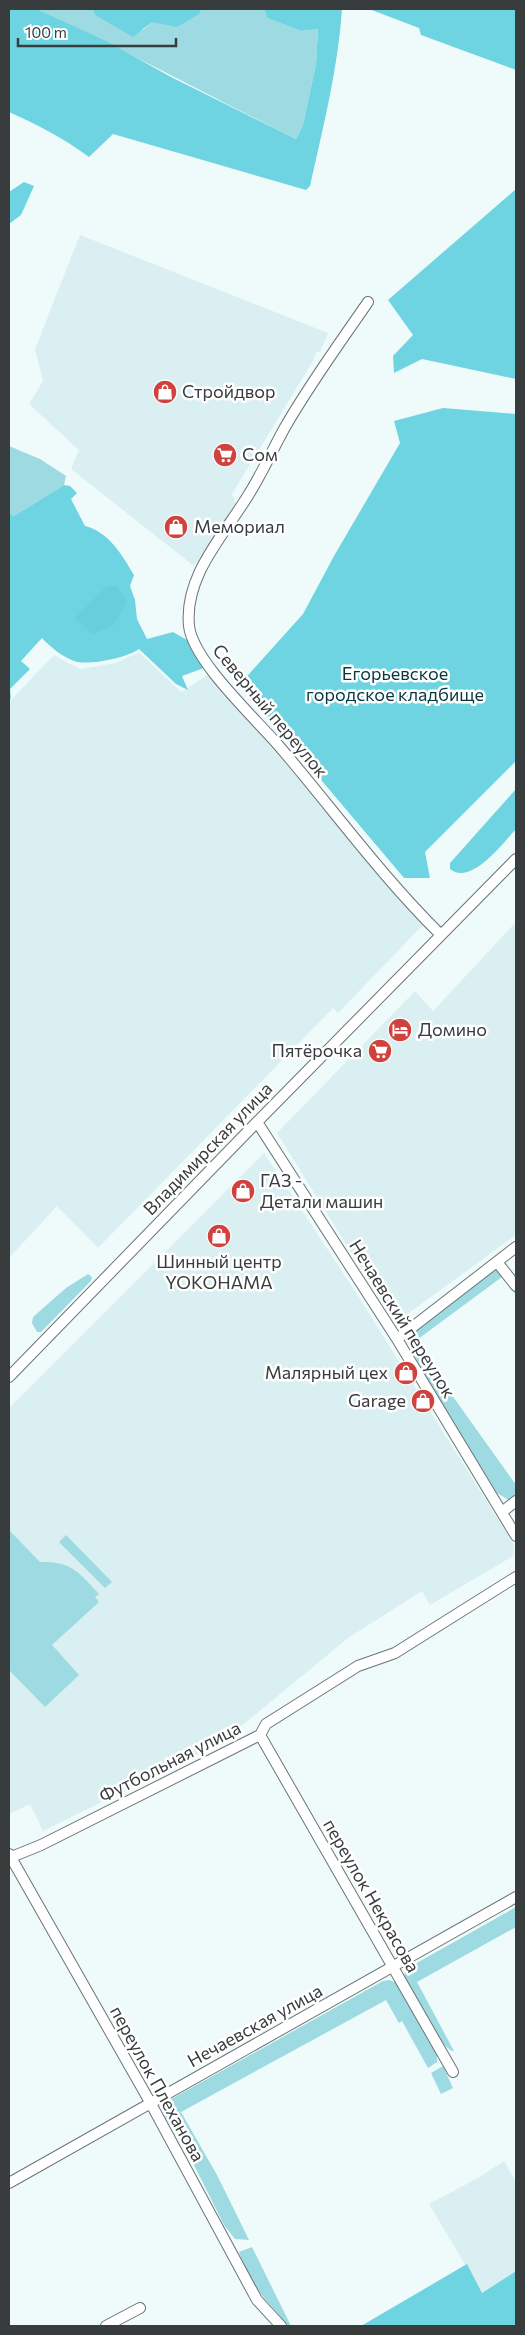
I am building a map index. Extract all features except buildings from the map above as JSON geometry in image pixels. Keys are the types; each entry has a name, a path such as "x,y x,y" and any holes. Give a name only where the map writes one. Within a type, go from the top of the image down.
{"street":[{"name":"Северный переулок","path":"368,302 305,395 249,494 205,562 193,587 189,628 193,641 216,675 279,746 412,908 440,936"},
{"name":"Владимирская улица","path":"9,1377 516,859"},
{"name":"Нечаевский переулок","path":"257,1122 397,1340 516,1536"},
{"path":"397,1340 516,1248"},
{"path":"497,1262 516,1286"},
{"path":"502,1512 516,1501"},
{"name":"Футбольная улица","path":"10,1856 41,1845 260,1735 266,1724 358,1666 395,1653 516,1577"},
{"name":"переулок Некрасова","path":"260,1735 453,2072"},
{"name":"переулок Плеханова","path":"10,1856 150,2102 257,2300 281,2326"},
{"name":"Нечаевская улица","path":"9,2183 516,1897"},
{"path":"106,2326 140,2308"}],"shaded area":[{"path":"37,9 92,9 95,15 143,30 152,22 199,14 202,9 264,9 267,18 301,31 318,29 316,64 303,125 296,139"},
{"name":"Стройдвор","path":"80,235 328,333 320,352 317,351 313,361 232,494 236,504 194,566 71,469 79,450 29,404 43,381 35,349"},
{"path":"9,446 40,459 66,476 64,485 14,516 9,514"},
{"path":"107,586 117,586 127,601 113,626 93,634 75,618"},
{"path":"139,652 181,692 209,674 423,925 338,1013 333,1008 98,1248 57,1206 9,1258 9,702 54,655 80,669 116,663"},
{"path":"516,922 516,1235 395,1323 277,1133 415,991 433,1011"},
{"path":"264,1153 353,1288 514,1545 513,1556 430,1605 422,1591 348,1638 240,1727 195,1756 43,1831 30,1804 9,1814 9,1408"},
{"path":"497,1269 516,1289 516,1295 502,1277 414,1342 516,1485 516,1498 510,1501 497,1493 434,1391 406,1340 406,1336 462,1292"},
{"path":"88,1274 92,1277 91,1281 41,1332 37,1332 32,1323 33,1317 66,1288"},
{"path":"9,1530 40,1562 59,1563 74,1569 99,1594 95,1597 99,1602 52,1645 79,1675 45,1707 9,1670"},
{"path":"66,1535 112,1582 105,1588 59,1542"},
{"path":"516,1907 516,1927 417,1982 454,2051 452,2051 437,2037 424,2017 404,1975 406,1969"},
{"path":"389,1980 397,1983 437,2054 437,2062 428,2068 402,2021 399,2023 386,2000 181,2112 217,2175 249,2240 235,2239 224,2225 193,2163 164,2115 163,2111 166,2102 383,1981"},
{"path":"443,2066 453,2088 441,2094 431,2073"},
{"path":"504,2161 516,2182 516,2271 482,2293 429,2204 478,2178"},
{"path":"252,2247 291,2326 286,2326 260,2293 247,2270 239,2252"}],"green space":[{"path":"9,9 37,9 108,42 171,77 296,139 303,125 316,64 318,29 301,31 267,18 264,9 342,9 334,76 310,186 306,190 113,134 89,157 50,132 9,112"},
{"path":"92,9 202,9 199,14 177,27 152,22 133,37 95,15"},
{"path":"369,9 516,9 516,70 421,35 419,28"},
{"path":"24,182 34,186 21,215 9,224 9,192"},
{"path":"516,189 516,379 422,359 394,373 393,356 413,335 388,300"},
{"name":"Егорьевское городское кладбище","path":"443,408 516,414 516,761 425,852 430,878 404,878 240,684 303,614 334,556 400,443 394,421"},
{"path":"64,485 70,486 77,493 71,499 85,526 101,533 114,545 134,575 130,586 135,600 137,619 147,639 173,632 187,640 204,668 182,676 188,690 176,684 139,649 117,658 97,662 80,662 61,654 42,638 21,661 30,669 10,689 11,698 9,700 9,514 14,516"},
{"path":"516,789 516,829 477,868 458,873 450,869 450,863"},
{"path":"467,2264 482,2293 516,2271 516,2326 361,2326"}],"place":[{"name":"Стройдвор","path":"165,392"},
{"name":"Сом","path":"225,455"},
{"name":"Мемориал","path":"176,527"},
{"name":"Домино","path":"400,1030"},
{"name":"Пятёрочка","path":"380,1051"},
{"name":"ГАЗ - Детали машин","path":"243,1191"},
{"name":"Шинный центр YOKOHAMA","path":"219,1236"},
{"name":"Малярный цех","path":"406,1373"},
{"name":"Garage","path":"423,1401"}]}
